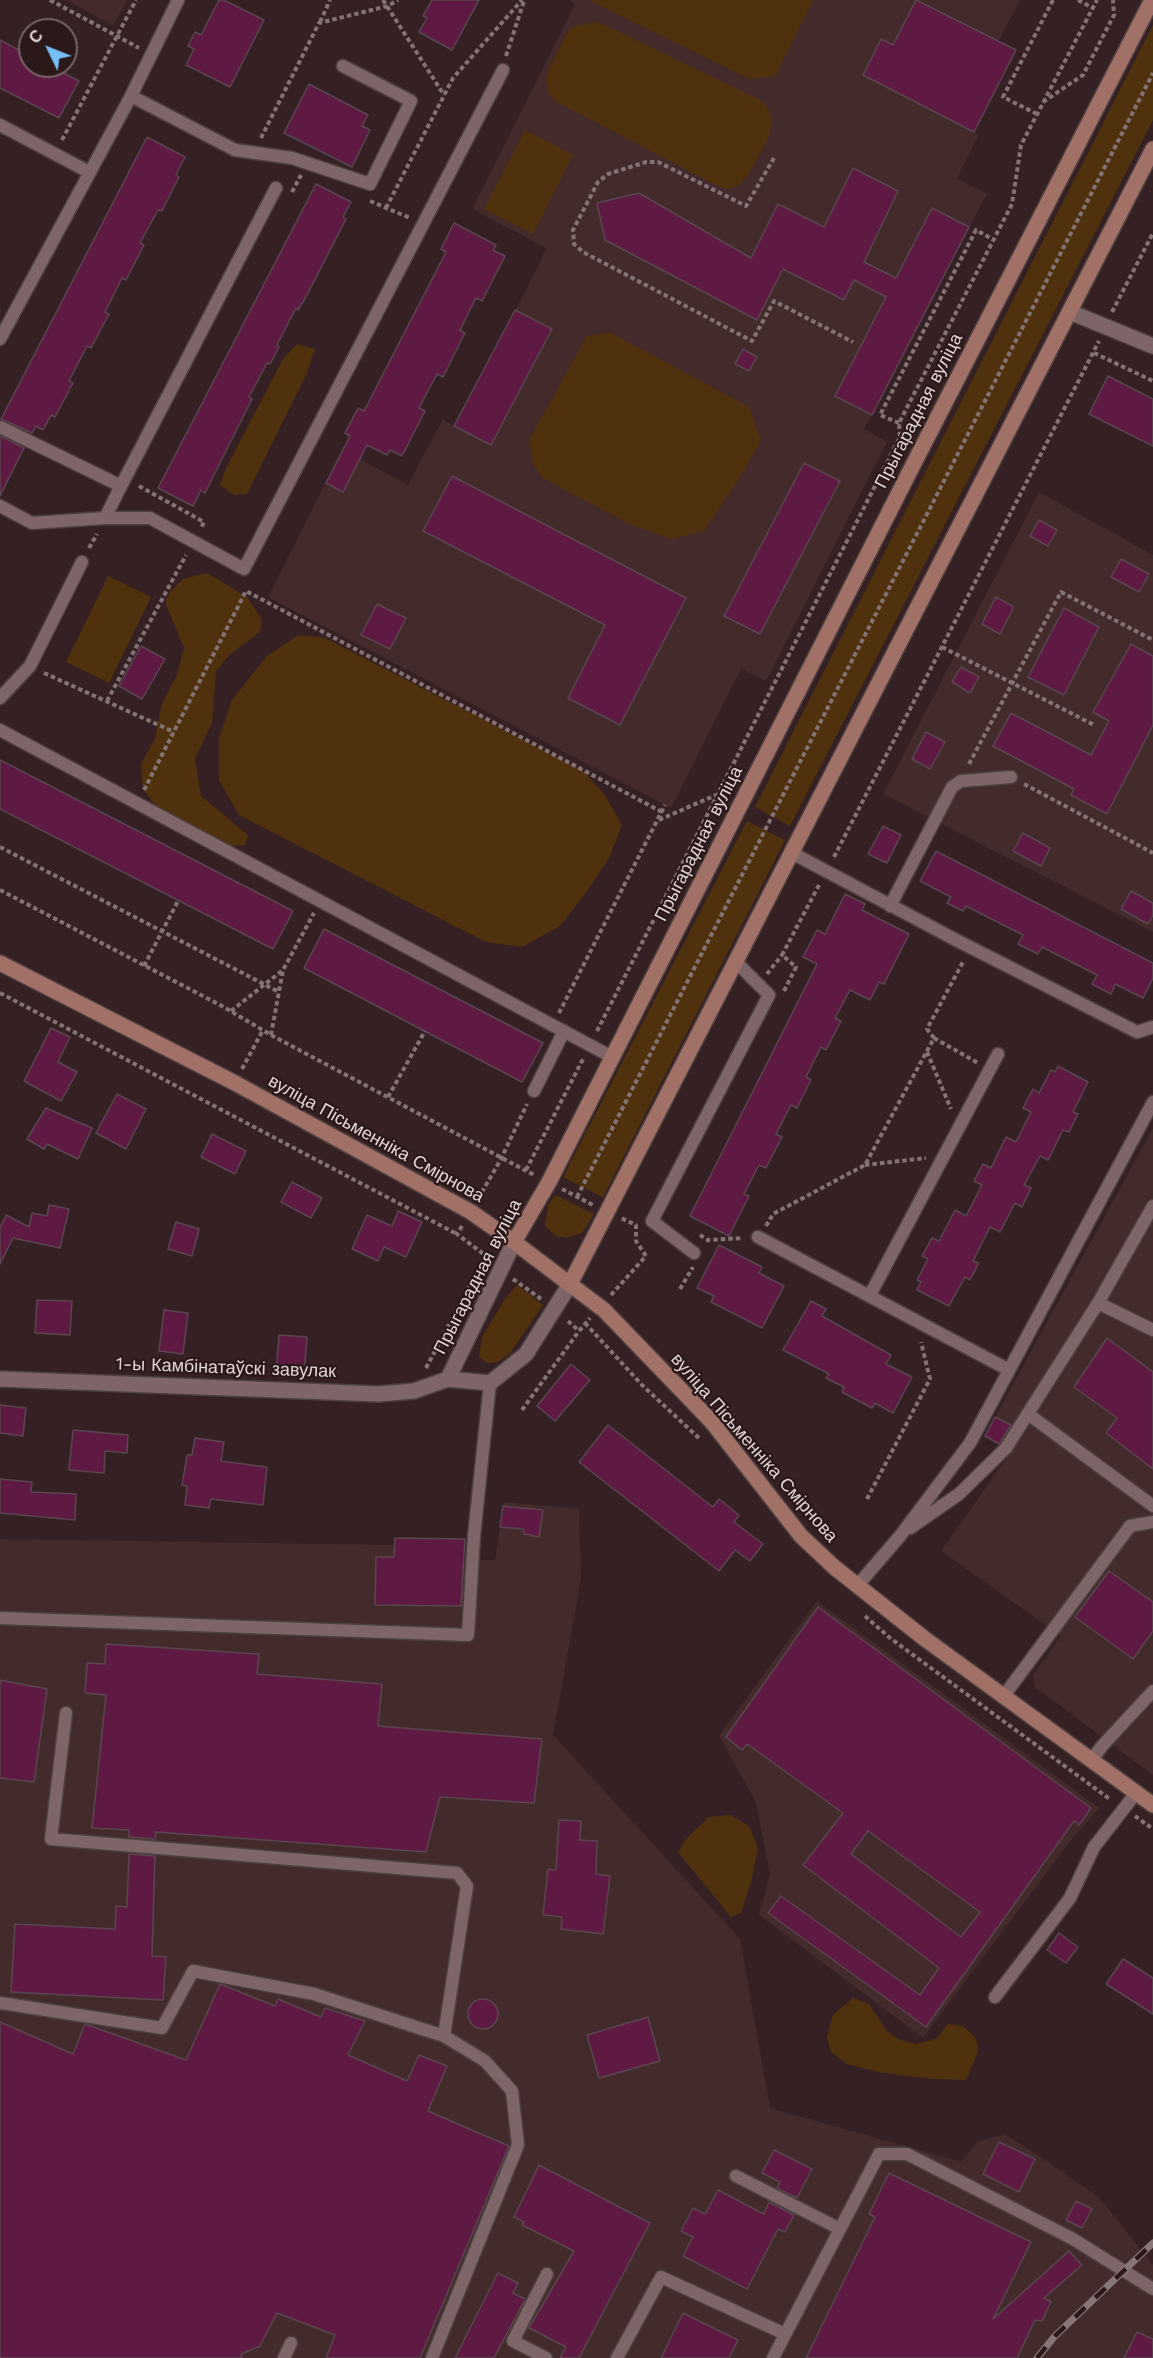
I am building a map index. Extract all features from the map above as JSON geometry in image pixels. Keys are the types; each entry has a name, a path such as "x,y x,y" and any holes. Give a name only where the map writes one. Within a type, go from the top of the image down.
{"street":[{"name":"Прыгарадная вуліца","path":"490,1383 448,1379 514,1242 549,1182 922,446 1152,0"},
{"path":"490,1383 526,1354 570,1284 1153,148"},
{"path":"1070,312 1153,346"},
{"name":"вуліца Пісьменніка Смірнова","path":"0,963 235,1083 471,1212 514,1242 604,1310 704,1414 801,1536 857,1586 1003,1697 1153,1805"},
{"name":"1-ы Камбінатаўскі завулак","path":"0,1379 378,1394 414,1391 448,1379"}],"lane":[{"path":"0,339 131,96 178,0"},
{"path":"131,96 236,150 292,158 370,184 411,100 343,66"},
{"path":"0,506 32,523 105,518 150,518 244,568 503,70"},
{"path":"0,125 89,172"},
{"path":"105,518 276,188"},
{"path":"0,309 13,316"},
{"path":"0,427 121,486"},
{"path":"0,698 30,666 81,562"},
{"path":"0,730 612,1057"},
{"path":"890,906 952,787 960,781 1011,777"},
{"path":"792,853 890,906 1137,1032 1153,1027"},
{"path":"694,1253 652,1221 769,995 736,962"},
{"path":"534,1091 559,1028"},
{"path":"870,1295 998,1054"},
{"path":"857,1586 900,1536 970,1443 1153,1102"},
{"path":"900,1536 959,1494 1006,1448 1098,1303 1153,1206"},
{"path":"758,1237 1009,1370"},
{"path":"1098,1303 1153,1330"},
{"path":"0,1618 468,1635 473,1548 490,1383"},
{"path":"1028,1414 1153,1506"},
{"path":"1003,1697 1130,1526 1153,1522"},
{"path":"1091,1761 1153,1691"},
{"path":"66,1713 51,1839 457,1873 467,1886 444,2036"},
{"path":"995,1997 1070,1898 1095,1847 1136,1793"},
{"path":"0,2003 162,2028 193,1971 314,1994 444,2036 484,2061 512,2091 518,2145 432,2358"},
{"path":"773,2358 879,2154 907,2154 1073,2239 1153,2289"},
{"path":"736,2176 840,2229"},
{"path":"546,2358 513,2341 547,2274"},
{"path":"617,2358 661,2277 785,2334"},
{"path":"284,2358 291,2343"}],"path":[{"path":"50,0 151,55"},
{"path":"54,154 136,0"},
{"path":"254,152 330,0"},
{"path":"383,0 445,96"},
{"path":"320,22 388,6 398,0"},
{"path":"503,70 523,0"},
{"path":"386,208 453,78 523,0"},
{"path":"1037,114 1003,97 1053,0"},
{"path":"1078,0 1093,8"},
{"path":"526,1170 900,436 899,423 1012,204 1021,145 1097,0"},
{"path":"1042,102 1083,75 1114,15 1113,0"},
{"path":"577,1197 1153,73"},
{"path":"774,158 746,207 658,162 646,162 608,174 598,182 573,231 574,244 583,252 752,341 774,301 853,342"},
{"path":"287,201 304,170"},
{"path":"365,198 422,224"},
{"path":"899,423 880,415 976,230 994,240"},
{"path":"833,858 1094,353 1105,326 1153,233"},
{"path":"1094,353 1153,381"},
{"path":"123,518 145,476"},
{"path":"107,701 204,522 139,486"},
{"path":"81,562 105,518"},
{"path":"137,803 246,591 662,812"},
{"path":"960,781 1061,592 1153,640"},
{"path":"942,647 1094,725"},
{"path":"30,666 174,732"},
{"path":"1011,777 1153,853"},
{"path":"658,820 717,795"},
{"path":"559,1028 665,805"},
{"path":"0,847 279,992"},
{"path":"0,890 577,1197 636,1225 636,1241 646,1256"},
{"path":"144,966 178,901"},
{"path":"271,1035 283,970 321,902"},
{"path":"971,948 927,1029 934,1038 990,1070"},
{"path":"231,1011 283,970"},
{"path":"0,993 457,1233"},
{"path":"235,1083 263,1030"},
{"path":"388,1097 425,1031"},
{"path":"865,1165 934,1038"},
{"path":"927,1052 959,1127"},
{"path":"758,1237 773,1214 865,1165 944,1156"},
{"path":"414,1391 487,1255"},
{"path":"867,1499 930,1379 917,1321"},
{"path":"522,1410 579,1331"}],"shaded area":[{"path":"67,0 127,0 113,26"},
{"path":"570,0 1020,0 999,41 1016,50 974,131 978,136 957,179 987,194 864,429 887,442 766,681 741,669 671,808 268,597 342,450 408,485 443,419 454,426 540,263 546,248 472,209 575,5"},
{"path":"589,0 813,0 775,76 749,79"},
{"path":"595,22 762,101 769,111 772,122 768,139 748,175 739,185 728,189 716,185 557,102 549,94 546,82 547,73 568,31 575,26"},
{"path":"1153,25 1153,120 790,826 755,807"},
{"path":"525,130 573,155 533,234 484,209"},
{"path":"609,332 749,407 761,440 739,479 704,531 671,539 629,524 543,478 533,464 529,440 587,336"},
{"path":"297,344 315,349 306,375 247,494 234,495 220,485 226,468 283,359"},
{"path":"1039,492 1153,555 1153,932 883,794"},
{"path":"207,573 247,597 262,620 260,632 229,655 216,671 212,723 195,759 201,796 248,835 245,845 232,846 155,805 143,789 141,764 155,739 162,704 177,675 184,648 165,602 170,592 183,579"},
{"path":"108,576 151,597 109,683 66,662"},
{"path":"299,635 325,638 583,771 604,794 622,825 609,858 560,926 522,947 486,942 239,815 219,780 219,738 232,700 267,656"},
{"path":"747,821 785,840 603,1197 563,1177"},
{"path":"1153,1128 1153,1775 1035,1687 1033,1675 1061,1636 941,1551 1011,1452 985,1436"},
{"path":"555,1195 594,1214 582,1233 567,1238 556,1236 545,1226 548,1205"},
{"path":"517,1285 543,1305 511,1352 498,1362 488,1363 479,1357 482,1337 505,1299"},
{"path":"504,1502 579,1509 581,1579 553,1735 740,1939 770,2108 961,2162 977,2142 1004,2134 1038,2155 1100,2198 1153,2265 1153,2358 0,2358 0,1539 394,1545 395,1538 464,1539 464,1560 495,1560"},
{"path":"817,1601 1099,1808 1067,1845 923,2038 759,1915 770,1874 756,1802 719,1736"},
{"path":"730,1815 749,1826 758,1848 751,1882 741,1913 731,1917 678,1852 685,1840 709,1817"},
{"path":"853,1998 869,2004 887,2031 898,2039 915,2044 936,2039 948,2024 963,2026 976,2038 978,2051 966,2080 933,2079 877,2072 847,2064 831,2052 827,2037 833,2015"}],"building":[{"path":"219,0 224,0 264,20 230,87 186,65 194,49 188,46 195,32 201,35"},
{"path":"432,0 479,0 452,50 419,32 427,18 423,16"},
{"path":"916,0 1016,50 974,132 863,75 881,39 893,45"},
{"path":"0,40 18,50 18,78 73,78 79,81 59,118 0,88"},
{"path":"309,84 368,115 362,126 370,130 352,167 284,133"},
{"path":"147,137 185,157 176,175 179,177 162,211 158,210 140,243 144,245 126,280 122,278 105,312 109,314 91,348 87,346 69,381 73,383 55,417 51,415 43,430 36,426 32,433 1,419"},
{"path":"853,168 898,191 864,262 896,278 932,208 969,227 872,415 835,396 886,297 854,280 844,300 783,269 757,320 605,240 597,203 639,193 751,258 778,204 824,227"},
{"path":"316,184 351,202 343,217 346,219 307,295 298,310 296,308 270,364 267,363 249,397 252,399 205,493 201,490 193,506 158,488"},
{"path":"454,223 496,245 493,250 505,256 482,301 476,298 460,330 465,333 443,377 437,374 419,408 425,411 402,456 390,450 387,455 367,445 343,492 326,483 350,436 345,433 358,408 364,411 446,252 441,249"},
{"path":"515,310 552,329 491,445 454,426"},
{"path":"743,349 757,357 749,371 735,364"},
{"path":"1108,376 1153,399 1153,446 1089,414"},
{"path":"0,436 24,448 0,496"},
{"path":"804,463 840,481 760,634 724,616"},
{"path":"452,476 686,598 620,725 568,698 605,625 423,531"},
{"path":"1039,520 1057,530 1048,546 1030,536"},
{"path":"1121,559 1149,574 1139,592 1111,577"},
{"path":"996,597 1014,607 1000,634 982,624"},
{"path":"377,604 406,618 390,649 361,635"},
{"path":"1064,608 1099,627 1064,695 1028,677"},
{"path":"1131,644 1153,656 1153,725 1107,814 1071,795 1074,789 993,746 1011,713 1091,755 1109,721 1093,712"},
{"path":"141,646 165,659 142,699 119,686"},
{"path":"961,667 979,677 970,693 952,682"},
{"path":"926,732 945,742 930,769 912,759"},
{"path":"0,760 293,911 273,949 0,809"},
{"path":"883,826 901,835 887,863 868,854"},
{"path":"1023,833 1050,848 1041,866 1013,851"},
{"path":"936,851 1153,963 1153,978 1143,998 1115,984 1111,994 1092,984 1097,975 1042,947 1038,954 1018,944 1023,935 966,906 963,911 947,903 951,897 920,881"},
{"path":"1131,891 1153,903 1153,915 1148,924 1121,909"},
{"path":"845,894 865,904 862,910 909,934 884,984 879,982 870,1000 850,990 835,1018 841,1021 826,1050 821,1047 806,1077 811,1080 797,1108 791,1105 776,1134 782,1137 766,1168 759,1165 744,1194 749,1196 729,1236 690,1216 817,964 803,957 817,930 825,934"},
{"path":"324,929 543,1043 522,1082 304,968"},
{"path":"51,1028 70,1037 58,1062 77,1072 61,1101 24,1081"},
{"path":"1058,1066 1088,1082 1073,1112 1078,1114 1069,1132 1063,1130 1048,1160 1040,1156 1024,1185 1031,1188 1022,1207 1015,1203 1000,1232 990,1227 973,1261 979,1263 970,1280 965,1277 949,1306 917,1290 921,1282 917,1280 928,1259 922,1256 932,1238 939,1241 955,1210 966,1216 982,1185 974,1181 983,1164 991,1168 1006,1137 1016,1142 1031,1112 1023,1108 1033,1089 1039,1093 1051,1070 1055,1072"},
{"path":"117,1094 146,1109 126,1149 96,1133"},
{"path":"46,1108 92,1128 78,1159 47,1144 44,1149 27,1139"},
{"path":"212,1134 246,1151 235,1174 201,1157"},
{"path":"292,1182 322,1198 311,1218 281,1202"},
{"path":"49,1205 69,1209 60,1248 13,1238 0,1264 0,1228 6,1215 29,1227 32,1213 47,1216"},
{"path":"398,1211 422,1222 406,1257 384,1247 378,1261 352,1249 367,1215 392,1226"},
{"path":"176,1222 199,1229 192,1256 168,1249"},
{"path":"719,1245 762,1267 759,1273 784,1286 762,1328 711,1302 714,1296 697,1288"},
{"path":"37,1300 72,1301 70,1335 35,1333"},
{"path":"811,1301 826,1309 822,1316 891,1355 886,1364 912,1377 893,1413 875,1403 872,1408 842,1392 844,1387 826,1378 829,1374 783,1350"},
{"path":"164,1310 188,1313 183,1354 159,1351"},
{"path":"279,1335 307,1337 304,1375 276,1373"},
{"path":"1107,1338 1153,1372 1153,1469 1106,1433 1117,1418 1074,1387"},
{"path":"571,1364 590,1380 555,1421 537,1406"},
{"path":"0,1405 26,1408 23,1436 0,1433"},
{"path":"995,1417 1011,1425 999,1444 985,1436"},
{"path":"608,1425 713,1507 719,1499 739,1515 734,1522 763,1544 750,1561 735,1550 719,1571 579,1462"},
{"path":"73,1430 128,1435 127,1453 105,1451 104,1473 69,1470"},
{"path":"195,1438 224,1442 221,1461 267,1467 263,1505 211,1499 209,1508 185,1505 187,1486 182,1485 187,1455 192,1455"},
{"path":"0,1479 32,1482 31,1492 76,1494 75,1520 0,1513"},
{"path":"503,1506 543,1510 539,1537 524,1534 523,1529 500,1527"},
{"path":"395,1538 465,1539 461,1606 375,1605 376,1557 394,1557"},
{"path":"1109,1571 1153,1602 1153,1631 1133,1659 1075,1617"},
{"path":"818,1607 1091,1808 1079,1825 1074,1821 926,2027 768,1913 781,1896 920,1995 939,1968 803,1865 843,1813 747,1744 742,1750 726,1737","holes":["868,1831 980,1912 961,1937 851,1854"]},
{"path":"106,1644 259,1654 257,1674 382,1684 378,1726 542,1739 534,1803 440,1797 426,1852 156,1832 155,1839 129,1837 129,1830 92,1828 106,1695 85,1693 87,1663 105,1664"},
{"path":"0,1680 47,1689 34,1782 0,1778"},
{"path":"559,1820 581,1821 580,1840 597,1841 596,1874 610,1876 603,1934 561,1929 562,1917 543,1915 548,1869 556,1870"},
{"path":"129,1854 155,1856 152,1956 166,1957 163,2000 11,1992 15,1924 115,1929 116,1906 127,1907"},
{"path":"1059,1933 1078,1947 1066,1963 1047,1950"},
{"path":"1123,1959 1153,1978 1153,2014 1106,1984"},
{"path":"220,1984 275,2006 278,1999 321,2017 325,2008 365,2021 348,2055 407,2081 419,2055 447,2066 428,2111 509,2146 420,2358 326,2358 335,2335 277,2313 260,2346 241,2354 242,2358 0,2358 0,2022 73,2054 85,2024 186,2060"},
{"path":"483,1999 494,2003 498,2014 494,2025 483,2029 472,2025 468,2014 472,2003"},
{"path":"648,2017 660,2061 599,2078 587,2035"},
{"path":"999,2142 1035,2159 1019,2192 983,2174"},
{"path":"774,2150 812,2169 797,2198 777,2188 780,2182 762,2173"},
{"path":"539,2165 650,2223 579,2358 560,2358 566,2347 529,2328 574,2251 522,2225 524,2222 514,2217"},
{"path":"889,2173 1031,2242 993,2319 1069,2251 1082,2265 1044,2298 1051,2302 1042,2321 1035,2320 1017,2358 806,2358 875,2217 869,2214"},
{"path":"718,2190 764,2214 769,2202 794,2215 785,2232 778,2229 747,2289 683,2256 693,2237 681,2231 693,2208 705,2214"},
{"path":"1076,2201 1092,2209 1082,2228 1066,2220"},
{"path":"498,2273 518,2283 513,2293 525,2299 494,2358 455,2358"},
{"path":"683,2313 738,2340 729,2358 661,2358"},
{"path":"1137,2332 1153,2339 1153,2358 1124,2358"}],"railway":[{"path":"1037,2358 1055,2336 1153,2243"}]}
